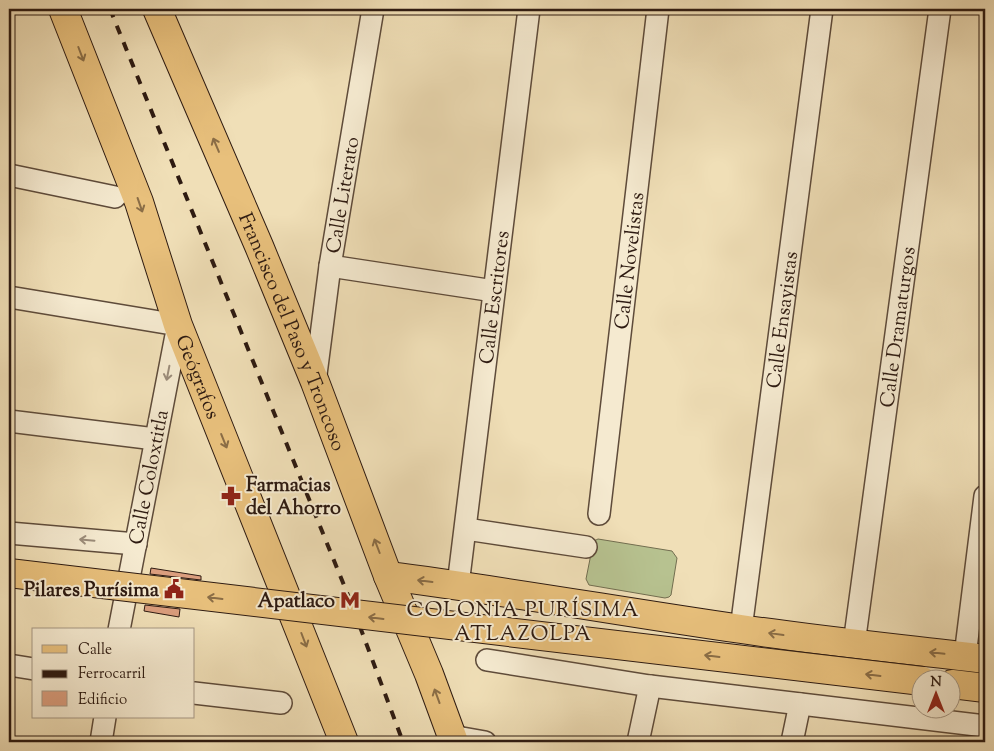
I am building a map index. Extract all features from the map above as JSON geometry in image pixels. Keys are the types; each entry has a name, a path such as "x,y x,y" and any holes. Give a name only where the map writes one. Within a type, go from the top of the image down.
{"main road":[{"name":"Geógrafos","path":"63,9 139,202 178,325 344,742"},
{"name":"Francisco del Paso y Troncoso","path":"157,9 315,382 388,576 429,674 452,739"},
{"path":"9,573 912,680"},
{"path":"388,576 741,629 975,658"},
{"path":"962,685 985,688"}],"street":[{"name":"Calle Literato","path":"315,382 330,266 373,9"},
{"name":"Calle Escritores","path":"458,585 530,9"},
{"name":"Calle Novelistas","path":"599,514 658,9"},
{"name":"Calle Ensayistas","path":"741,629 822,9"},
{"name":"Calle Dramaturgos","path":"854,644 940,9"},
{"path":"9,175 116,197"},
{"path":"330,266 494,291"},
{"path":"9,297 178,325"},
{"name":"Calle Coloxtitla","path":"119,628 178,325"},
{"path":"9,421 155,439"},
{"path":"975,658 985,496"},
{"path":"466,529 586,547"},
{"path":"9,532 136,544"},
{"path":"487,660 650,686 985,726"},
{"path":"9,665 32,669"},
{"path":"638,742 650,686"},
{"path":"195,692 281,703"},
{"path":"792,742 800,704"},
{"path":"101,742 105,718"},
{"path":"452,739 485,742"}],"green space":[{"path":"598,539 672,551 677,558 671,595 665,598 589,585 586,579 593,544"}],"building":[{"path":"151,568 201,576 201,580 150,574"},
{"path":"145,605 180,609 179,617 144,611"}],"railway":[{"path":"110,9 350,600 403,742"}],"place":[{"name":"Farmacias del Ahorro","path":"231,496"},
{"name":"Pilares Purísima","path":"174,589"},
{"name":"Apatlaco","path":"350,600"}],"district":[{"name":"COLONIA PURÍSIMA ATLAZOLPA","path":"523,621"}]}
